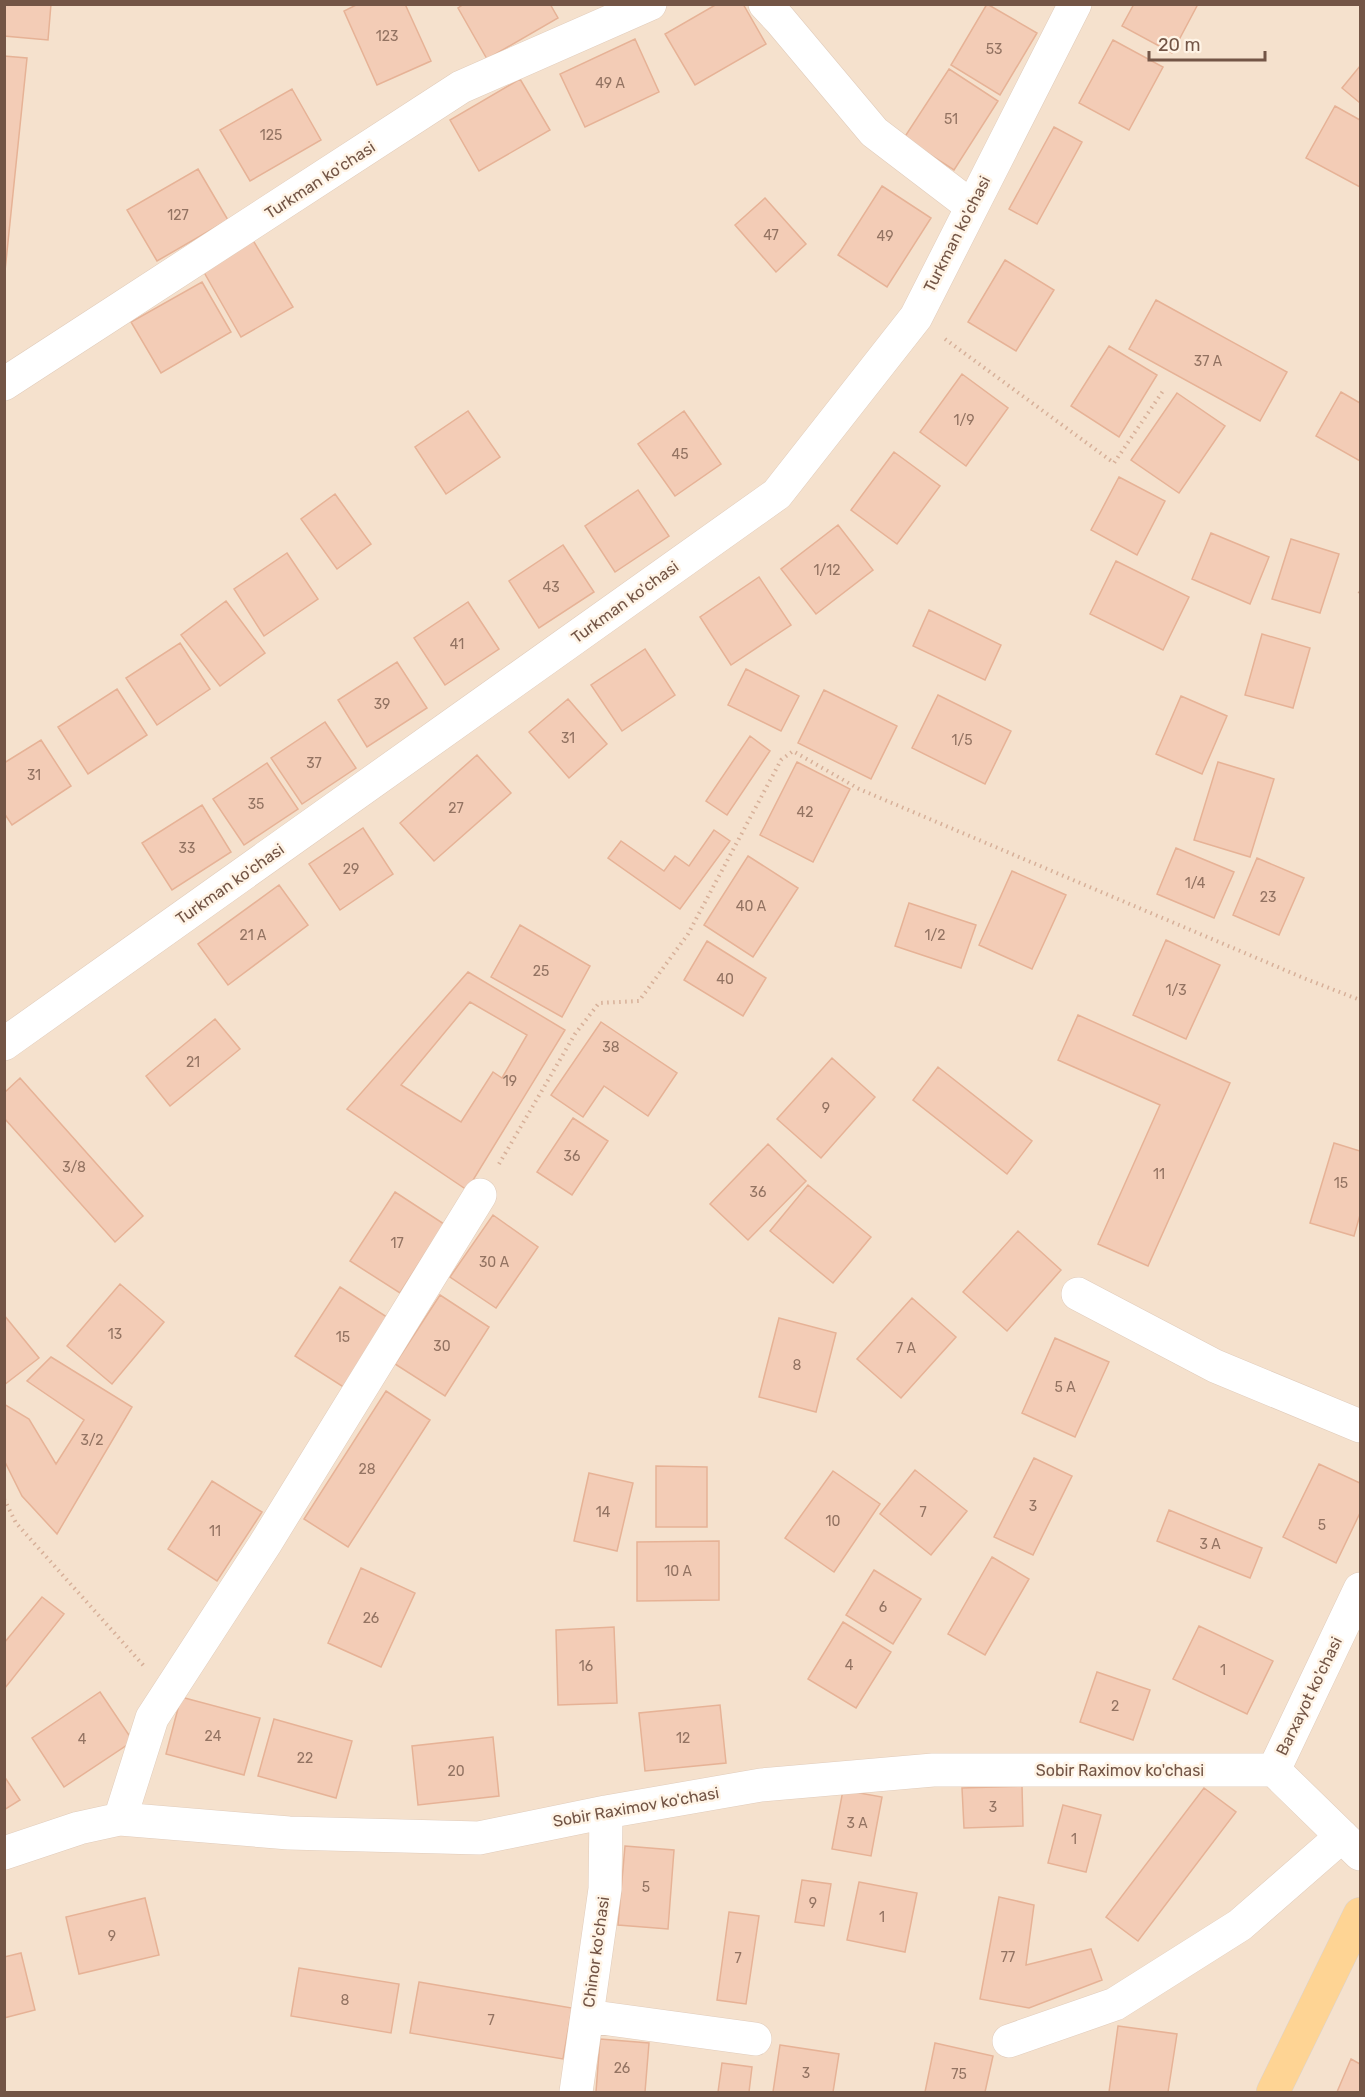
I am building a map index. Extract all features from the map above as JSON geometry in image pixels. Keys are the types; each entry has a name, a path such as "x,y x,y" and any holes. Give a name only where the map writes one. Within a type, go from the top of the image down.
{"main road":[{"path":"1273,2092 1360,1914"}],"street":[{"name":"Turkman ko'chasi","path":"4,384 461,87 650,4"},
{"path":"765,4 874,132 971,206"},
{"name":"Turkman ko'chasi","path":"4,1044 777,494 916,317 1075,4"},
{"path":"120,1819 152,1718 265,1544 480,1195"},
{"path":"1078,1294 1215,1366 1360,1426"},
{"name":"Barxayot ko'chasi","path":"1274,1770 1360,1589"},
{"name":"Sobir Raximov ko'chasi","path":"4,1853 79,1828 120,1819 289,1833 479,1838 606,1812 761,1785 933,1770 1274,1770"},
{"path":"1009,2041 1114,2004 1240,1925 1351,1845 1274,1770"},
{"name":"Chinor ko'chasi","path":"576,2092 605,1889 606,1812"},
{"path":"587,2016 755,2039"}],"path":[{"path":"916,317 1114,463 1163,391"},
{"path":"480,1195 575,1034 599,1003 639,1001 688,934 781,760 794,752 859,789 1360,1000"},
{"path":"4,1499 16,1523 168,1693"}],"shaded area":[{"path":"5,5 1360,5 1360,2092 5,2092"}],"building":[{"path":"4,4 51,4 48,40 4,36"},
{"path":"358,4 405,4 431,61 377,85 344,11"},
{"path":"464,4 550,4 558,18 487,59 458,8"},
{"path":"717,4 743,4 766,44 695,85 665,34"},
{"path":"987,4 1037,33 1000,95 951,65"},
{"path":"1134,4 1198,4 1172,53 1122,26"},
{"path":"635,39 659,92 585,127 560,74"},
{"path":"1113,40 1163,67 1129,130 1079,103"},
{"path":"4,56 27,58 5,271 4,271"},
{"path":"1360,66 1360,103 1342,88"},
{"path":"949,69 998,101 954,170 904,138"},
{"path":"520,79 550,130 479,171 450,120"},
{"path":"292,89 321,140 250,181 220,130"},
{"path":"1335,106 1360,120 1360,187 1306,158"},
{"path":"1054,127 1082,142 1037,224 1009,209"},
{"path":"198,169 228,220 157,261 127,210"},
{"path":"882,186 931,218 887,287 838,255"},
{"path":"765,198 806,244 776,272 735,225"},
{"path":"251,237 293,307 241,337 201,267"},
{"path":"1005,260 1054,290 1016,351 968,322"},
{"path":"202,282 231,332 161,373 131,322"},
{"path":"1156,300 1287,372 1260,421 1129,349"},
{"path":"1109,346 1157,375 1119,437 1071,406"},
{"path":"962,374 1008,408 966,466 920,432"},
{"path":"1341,392 1360,403 1360,461 1316,436"},
{"path":"1177,393 1225,426 1179,493 1131,460"},
{"path":"468,411 500,457 446,494 415,447"},
{"path":"684,411 721,464 675,496 638,444"},
{"path":"894,452 940,486 897,544 851,510"},
{"path":"1119,477 1165,501 1137,555 1091,530"},
{"path":"638,490 669,536 615,572 585,526"},
{"path":"335,494 371,544 337,569 301,519"},
{"path":"838,525 873,570 816,614 781,569"},
{"path":"1211,533 1269,557 1250,604 1192,579"},
{"path":"1291,539 1339,554 1320,613 1272,599"},
{"path":"563,545 594,592 539,628 509,581"},
{"path":"287,553 318,599 264,636 234,589"},
{"path":"1116,561 1189,597 1163,650 1090,614"},
{"path":"759,577 791,625 731,665 700,617"},
{"path":"226,601 265,653 220,686 181,635"},
{"path":"468,602 499,649 445,685 414,638"},
{"path":"929,610 1001,645 985,680 913,646"},
{"path":"1262,634 1310,648 1293,708 1245,695"},
{"path":"180,643 210,689 157,725 126,678"},
{"path":"645,649 675,695 622,731 591,685"},
{"path":"397,662 427,708 367,747 338,700"},
{"path":"746,669 799,696 781,731 728,705"},
{"path":"117,689 147,735 88,774 58,727"},
{"path":"824,690 897,726 871,779 798,743"},
{"path":"938,695 1011,731 985,784 912,748"},
{"path":"1181,696 1227,716 1202,774 1156,754"},
{"path":"568,699 607,744 569,778 529,732"},
{"path":"325,722 356,768 302,804 271,758"},
{"path":"750,736 770,751 727,815 706,801"},
{"path":"41,740 71,786 12,825 4,813 4,763"},
{"path":"477,755 511,793 434,861 400,823"},
{"path":"797,762 850,789 813,862 760,835"},
{"path":"1218,762 1274,779 1250,857 1194,840"},
{"path":"267,763 298,809 244,845 213,799"},
{"path":"202,805 231,852 172,890 142,843"},
{"path":"363,828 393,874 340,910 309,864"},
{"path":"714,830 730,841 680,909 608,858 621,841 664,871 675,856 689,866"},
{"path":"1176,848 1234,872 1214,918 1157,894"},
{"path":"748,856 798,888 753,957 704,925"},
{"path":"1257,858 1304,878 1279,935 1233,915"},
{"path":"1012,871 1066,895 1032,969 979,945"},
{"path":"279,885 308,925 228,985 198,944"},
{"path":"909,903 976,925 961,968 895,946"},
{"path":"520,925 590,966 562,1017 491,977"},
{"path":"1166,940 1220,965 1186,1039 1133,1015"},
{"path":"707,941 766,978 743,1016 684,980"},
{"path":"468,972 565,1030 467,1190 347,1109","holes":["470,1002 527,1035 502,1078 493,1072 461,1122 401,1085"]},
{"path":"1078,1015 1230,1083 1148,1266 1098,1244 1160,1105 1058,1060"},
{"path":"215,1019 240,1049 170,1106 146,1076"},
{"path":"601,1022 677,1073 648,1116 604,1086 583,1117 551,1095"},
{"path":"832,1058 875,1097 821,1158 777,1119"},
{"path":"938,1067 1032,1141 1007,1174 913,1100"},
{"path":"20,1078 143,1216 115,1242 4,1118 4,1093"},
{"path":"573,1118 608,1141 572,1195 537,1172"},
{"path":"1334,1143 1360,1151 1360,1215 1354,1236 1310,1223"},
{"path":"768,1144 806,1181 748,1240 710,1204"},
{"path":"808,1185 871,1237 833,1283 770,1231"},
{"path":"395,1192 444,1224 400,1293 350,1261"},
{"path":"493,1215 538,1247 496,1308 450,1277"},
{"path":"1018,1231 1061,1270 1007,1331 963,1292"},
{"path":"120,1284 164,1322 112,1384 67,1346"},
{"path":"340,1287 390,1319 345,1388 295,1356"},
{"path":"440,1295 489,1327 445,1396 395,1364"},
{"path":"912,1298 956,1337 901,1398 857,1359"},
{"path":"4,1315 39,1358 4,1385"},
{"path":"779,1318 836,1333 816,1412 759,1397"},
{"path":"1055,1338 1109,1362 1075,1437 1022,1413"},
{"path":"51,1357 132,1407 57,1534 22,1496 4,1460 4,1404 29,1419 56,1464 84,1420 27,1381"},
{"path":"386,1391 430,1420 348,1547 304,1519"},
{"path":"1034,1458 1072,1476 1033,1555 994,1537"},
{"path":"1319,1464 1360,1483 1360,1513 1336,1563 1283,1537"},
{"path":"656,1466 707,1467 707,1527 656,1527"},
{"path":"915,1470 967,1511 931,1555 880,1514"},
{"path":"833,1471 880,1504 834,1572 785,1538"},
{"path":"589,1473 633,1483 617,1551 574,1541"},
{"path":"212,1481 262,1512 217,1581 168,1549"},
{"path":"1169,1510 1262,1548 1250,1578 1157,1541"},
{"path":"719,1541 719,1600 637,1601 637,1542"},
{"path":"992,1557 1029,1579 985,1655 948,1634"},
{"path":"361,1568 415,1593 381,1667 328,1643"},
{"path":"874,1570 921,1599 893,1644 846,1615"},
{"path":"42,1597 64,1614 5,1688 4,1643"},
{"path":"843,1622 891,1652 856,1708 808,1679"},
{"path":"1199,1626 1273,1661 1247,1714 1173,1679"},
{"path":"614,1627 617,1703 558,1705 556,1630"},
{"path":"1097,1672 1150,1690 1133,1740 1080,1722"},
{"path":"100,1692 133,1741 64,1787 32,1738"},
{"path":"181,1697 260,1718 244,1775 166,1754"},
{"path":"720,1705 726,1763 645,1771 639,1713"},
{"path":"274,1719 352,1741 336,1798 258,1776"},
{"path":"493,1737 499,1796 418,1805 412,1746"},
{"path":"4,1776 20,1800 4,1810"},
{"path":"1022,1786 1023,1826 964,1828 962,1788"},
{"path":"1204,1788 1236,1812 1138,1941 1106,1917"},
{"path":"843,1790 882,1797 871,1856 832,1849"},
{"path":"1063,1805 1101,1815 1086,1872 1048,1863"},
{"path":"625,1846 674,1850 668,1929 618,1925"},
{"path":"802,1880 831,1884 824,1926 795,1922"},
{"path":"859,1882 917,1893 905,1952 847,1940"},
{"path":"999,1897 1034,1905 1026,1965 1091,1949 1102,1980 1029,2008 980,1999"},
{"path":"145,1898 159,1955 79,1974 66,1917"},
{"path":"729,1912 759,1916 746,2004 717,2000"},
{"path":"21,1953 35,2010 4,2018 4,1957"},
{"path":"299,1968 399,1984 391,2033 291,2016"},
{"path":"419,1982 572,2008 563,2059 410,2033"},
{"path":"1118,2026 1177,2034 1168,2092 1109,2092"},
{"path":"600,2039 649,2043 645,2092 596,2092"},
{"path":"935,2043 993,2056 985,2092 925,2092"},
{"path":"780,2045 839,2054 833,2092 773,2092"},
{"path":"1351,2059 1360,2064 1360,2092 1337,2092"},
{"path":"722,2063 752,2067 749,2092 718,2092"}]}
